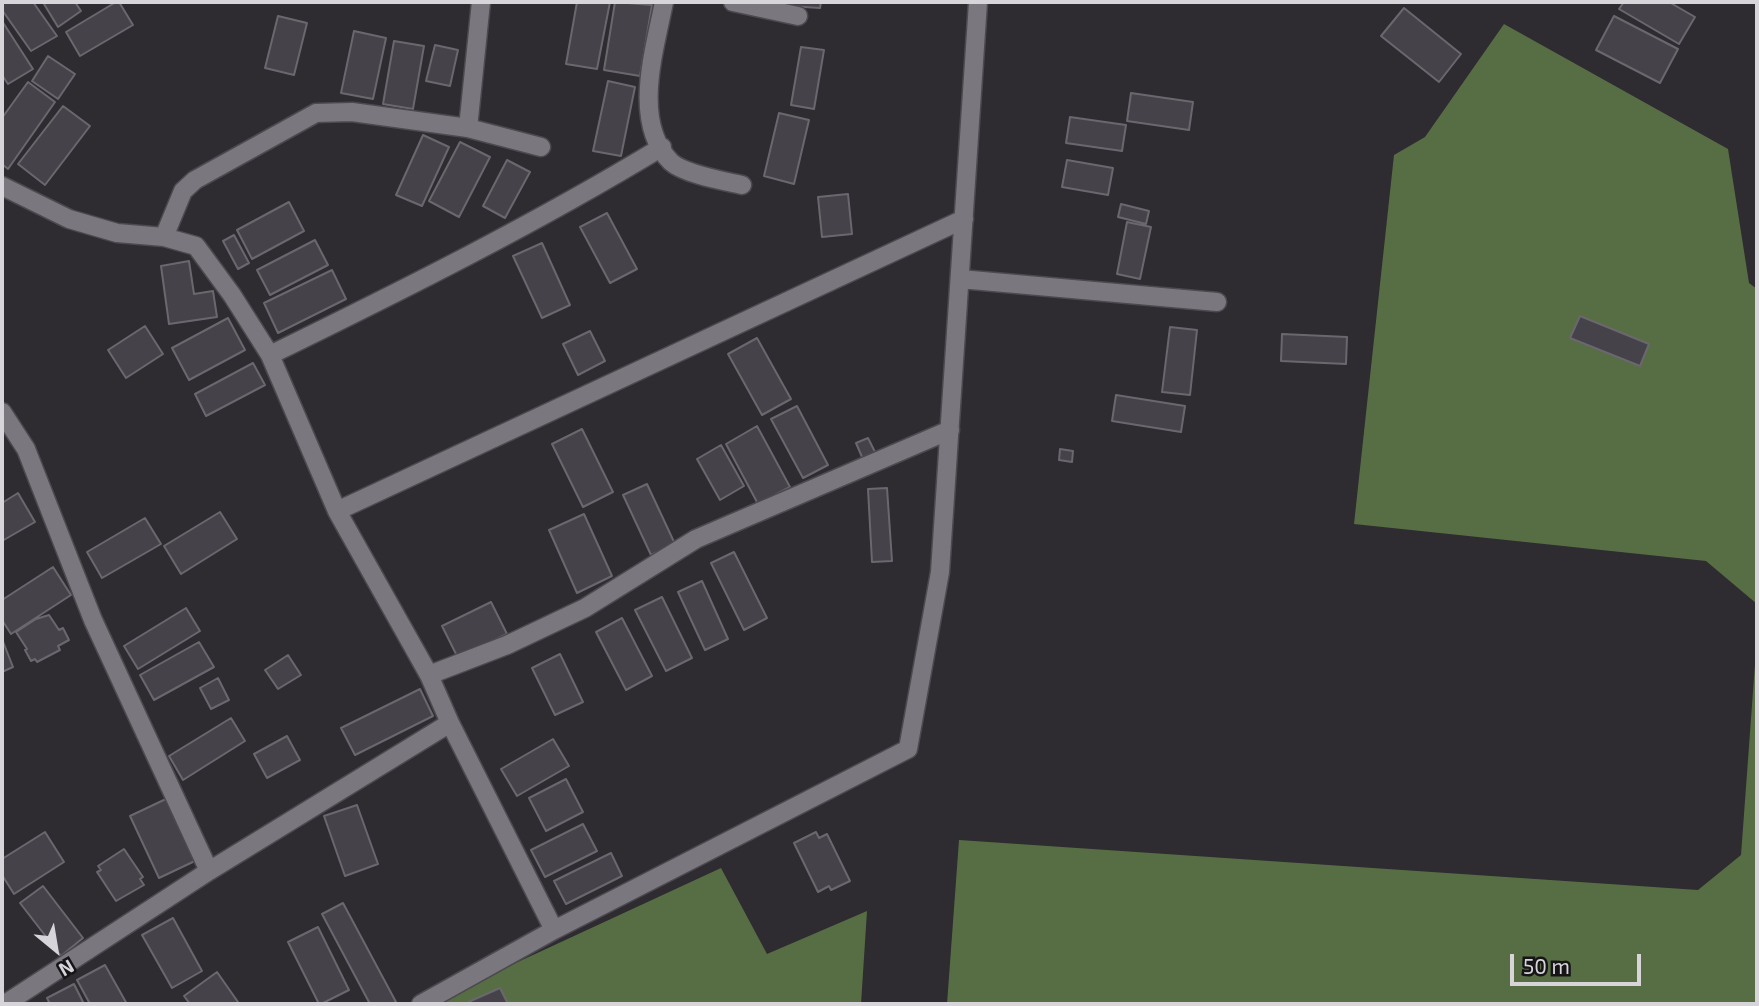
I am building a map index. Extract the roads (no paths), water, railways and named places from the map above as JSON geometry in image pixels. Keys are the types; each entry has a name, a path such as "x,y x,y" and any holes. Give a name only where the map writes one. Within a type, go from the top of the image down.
{"street":[{"path":"468,128 481,2"},
{"path":"664,2 648,84 652,127 671,162 683,169 742,185"},
{"path":"733,2 798,16"},
{"path":"421,1004 554,930 908,749 940,572 978,2"},
{"path":"164,237 183,191 195,180 316,113 352,112 468,128 541,147"},
{"path":"270,355 430,276 600,184 662,147"},
{"path":"2,186 69,219 117,233 164,237 195,246 232,295 270,355 337,511 429,675 450,723 554,930"},
{"path":"337,511 964,219"},
{"path":"960,279 1217,302"},
{"path":"2,412 26,449 93,620 209,871"},
{"path":"429,675 507,645 585,608 696,539 950,430"},
{"path":"5,1004 209,871 450,723"}]}
